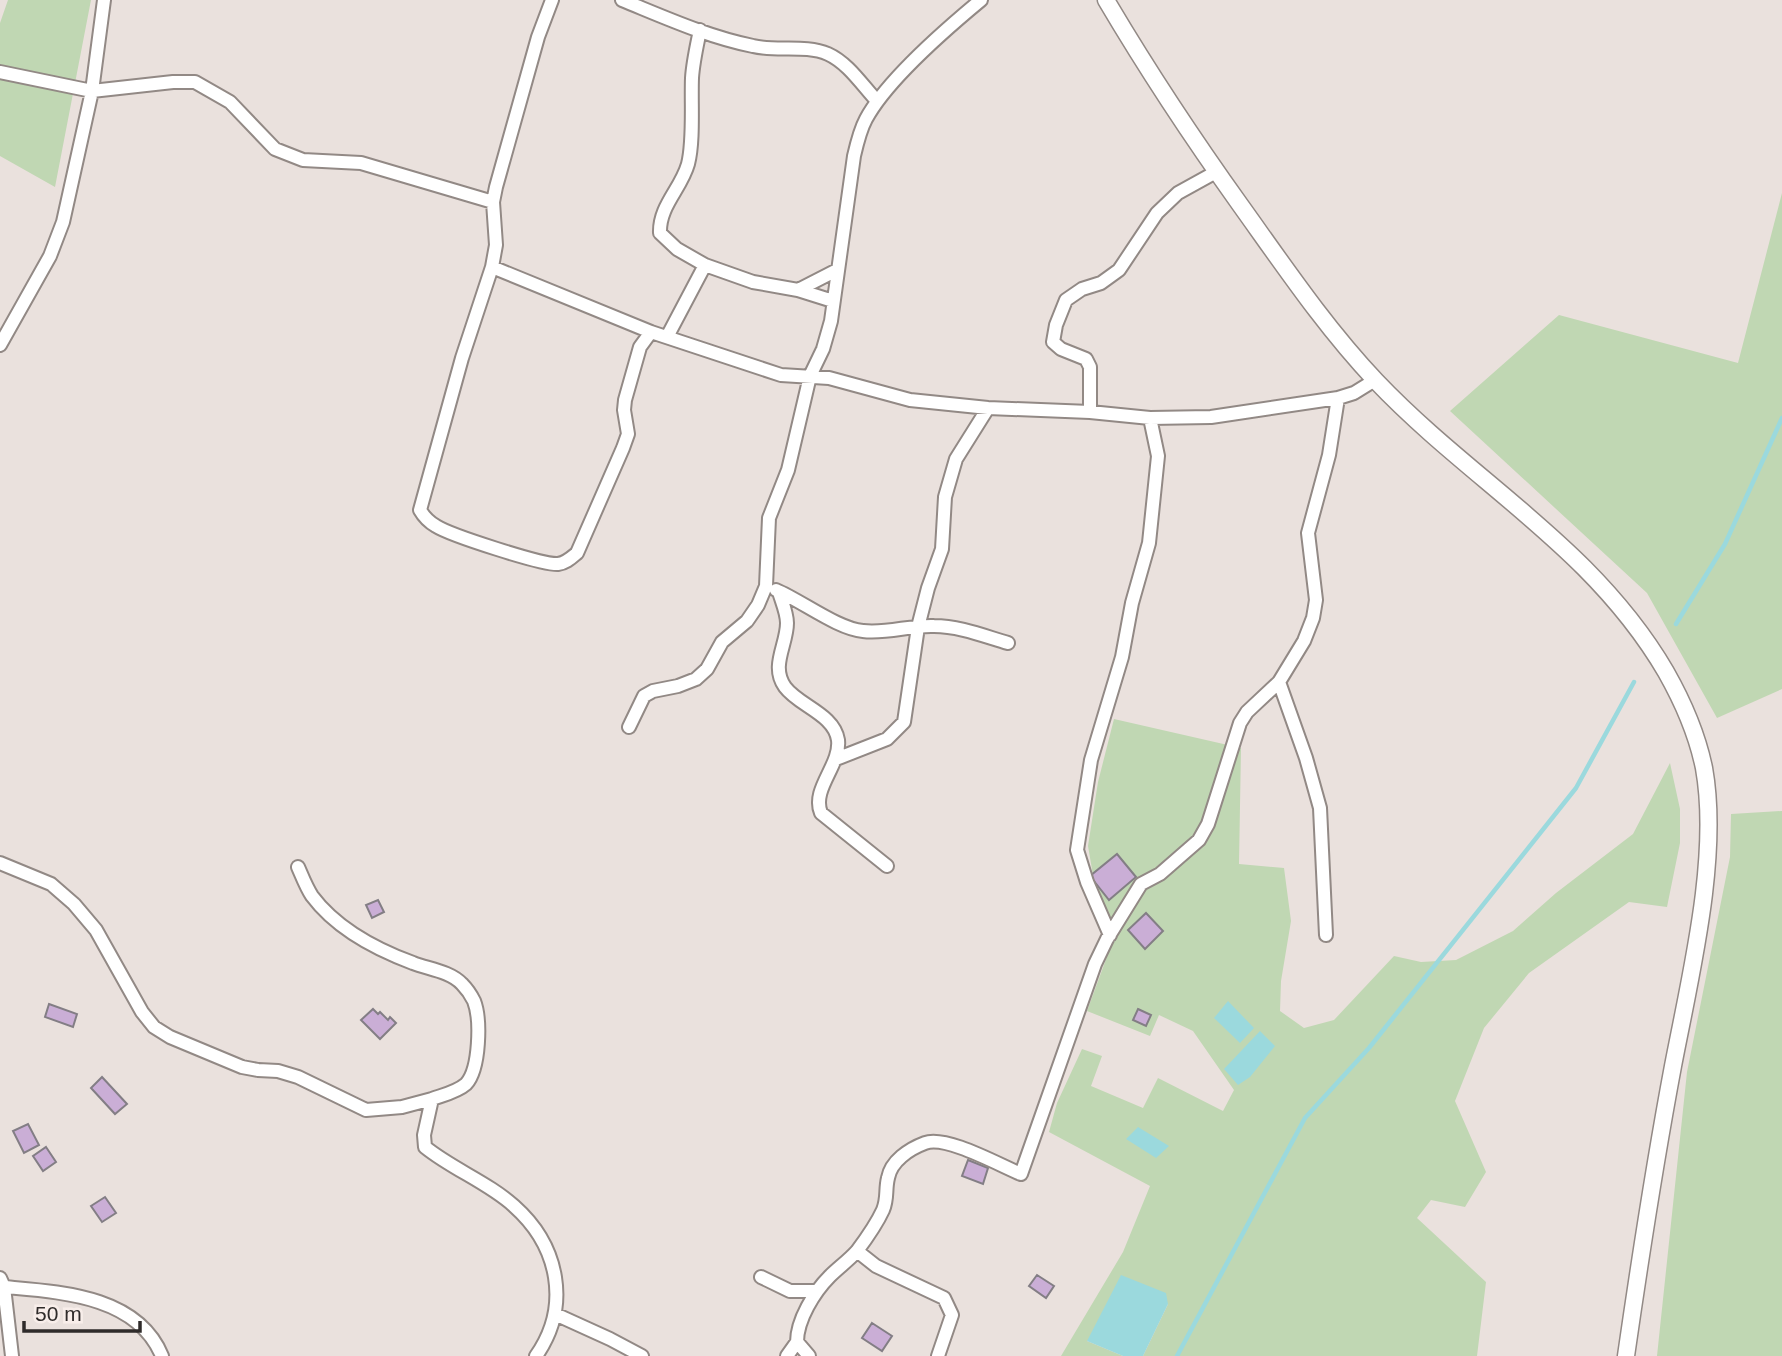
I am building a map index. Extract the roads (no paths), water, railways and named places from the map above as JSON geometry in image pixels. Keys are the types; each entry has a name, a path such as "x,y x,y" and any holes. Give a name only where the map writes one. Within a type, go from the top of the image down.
{"street":[{"path":"0,345 50,256 63,222 92,91 104,0"},
{"path":"552,0 538,37 493,202 497,232 492,267 462,358 420,510 436,527 452,534 555,564 566,562 577,553 628,434 625,400 640,347 652,332"},
{"path":"622,0 700,30 755,47 825,53 842,62 877,102"},
{"path":"629,727 644,696 696,679 707,669 722,642 747,621 758,605 766,586 769,518 792,457 810,376 823,349 834,301 854,156 866,120 877,102 930,46 981,0"},
{"path":"1106,0 1216,172 1282,266 1327,324 1375,380 1597,578 1657,657 1680,698 1698,744 1704,768 1707,805 1706,863 1697,937 1668,1095 1626,1356"},
{"path":"700,30 692,76 689,162 683,179 665,207 659,224 660,233 677,249 705,265 753,282 798,290 834,301"},
{"path":"0,72 92,91 195,82 230,102 275,149 303,160 361,163 493,202"},
{"path":"1090,412 1090,367 1086,359 1061,349 1053,342 1056,325 1066,300 1119,270 1157,213 1178,193 1216,172"},
{"path":"667,337 705,265"},
{"path":"492,267 652,332 781,375 829,378 910,400 988,408 1090,412 1150,418 1210,417 1338,398 1354,393 1375,380"},
{"path":"798,290 837,270"},
{"path":"787,1356 797,1342 797,1333 817,1291 857,1251 882,1213 888,1197 887,1181 891,1168 907,1152 928,1142 943,1142 1021,1174 1081,1001 1110,935 1141,884 1160,874 1199,840 1208,824 1240,723 1247,712 1279,682 1304,641 1313,618 1316,600 1308,533 1329,455 1338,398"},
{"path":"836,759 887,739 904,722 918,627 942,549 945,497 956,459 988,408"},
{"path":"1110,935 1087,882 1077,850 1091,760 1122,657 1132,603 1149,543 1158,456 1150,418"},
{"path":"766,586 793,597 842,626 863,631 935,626 960,629 1007,643"},
{"path":"779,592 787,624 779,659 779,673 785,687 832,726 838,740 836,759 818,806 821,813 887,866"},
{"path":"1279,682 1306,758 1320,808 1326,935"},
{"path":"0,863 51,884 74,904 96,930 142,1012 153,1027 170,1037 242,1067 278,1070 298,1077 366,1110 402,1107 432,1099 465,1085 471,1077 478,1038 477,1013 473,1000 460,982 449,975 381,950 352,933 330,915 311,894 298,867"},
{"path":"432,1099 424,1135 425,1147 513,1205 541,1237 557,1284 555,1314 545,1344 536,1356"},
{"path":"857,1251 876,1266 944,1298 952,1315 938,1356"},
{"path":"761,1277 790,1291 817,1291"},
{"path":"12,1356 2,1283 88,1297 139,1326 162,1356"},
{"path":"555,1314 642,1356"},
{"path":"797,1342 808,1356"}],"water":[{"path":"1228,1001 1254,1028 1240,1043 1214,1018"},
{"path":"1260,1031 1275,1046 1250,1077 1238,1085 1224,1069"},
{"path":"1138,1127 1169,1146 1156,1158 1126,1139"},
{"path":"1121,1275 1166,1293 1168,1304 1143,1356 1123,1356 1087,1341"}],"waterway":[{"path":"1676,624 1725,544 1782,418"},
{"path":"1177,1356 1305,1118 1369,1048 1576,788 1634,682"}]}
